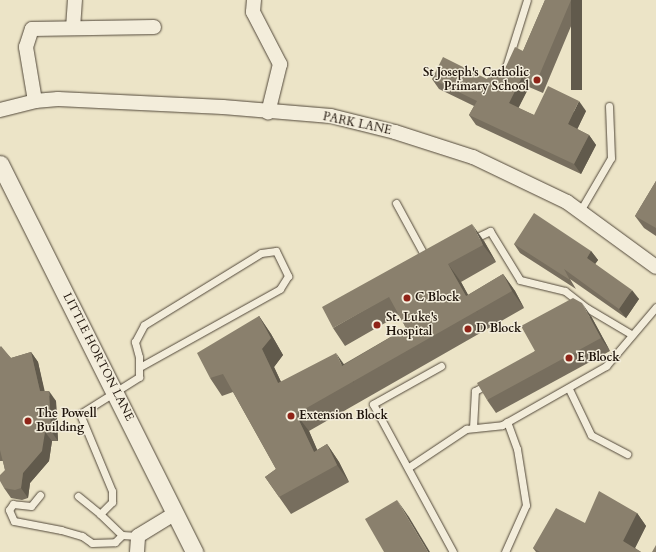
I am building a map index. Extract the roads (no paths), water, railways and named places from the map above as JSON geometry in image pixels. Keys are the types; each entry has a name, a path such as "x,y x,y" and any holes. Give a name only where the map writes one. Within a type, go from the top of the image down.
{"street":[{"path":"73,28 75,0"},
{"path":"254,0 253,12 280,64 268,112"},
{"path":"35,101 26,47 32,29 154,27"},
{"name":"PARK LANE","path":"0,110 35,101 58,99 223,107 268,112 331,116 402,134 473,157 567,202 656,267"},
{"name":"LITTLE HORTON LANE","path":"2,173 116,392 174,514 194,552"},
{"path":"137,552 138,536 174,514"}],"lane":[{"path":"505,70 527,0"},
{"path":"580,212 611,158 609,106"},
{"path":"396,203 428,262 435,258"},
{"path":"462,245 490,231 520,280 565,291 587,308 631,334"},
{"path":"100,514 112,502 112,491 80,414 139,377 140,367 135,342 144,325 262,253 276,251 288,276 280,289 140,367"},
{"path":"409,467 466,429 507,422 569,389 606,366 631,334 656,307"},
{"path":"441,366 373,404 409,467 431,516 453,552"},
{"path":"473,428 475,391 497,379"},
{"path":"569,389 591,436 627,454"},
{"path":"505,552 526,505 518,449 507,422"},
{"path":"40,495 31,506 13,504 10,510 14,521 61,530 82,536 92,543 116,542 122,535"},
{"path":"78,496 122,535 138,536"}],"place":[{"name":"St Joseph's Catholic Primary School","path":"537,80"},
{"name":"C Block","path":"407,298"},
{"name":"St. Luke's Hospital","path":"377,325"},
{"name":"D Block","path":"468,329"},
{"name":"E Block","path":"569,358"},
{"name":"Extension Block","path":"291,416"},
{"name":"The Powell Building","path":"28,421"}]}
